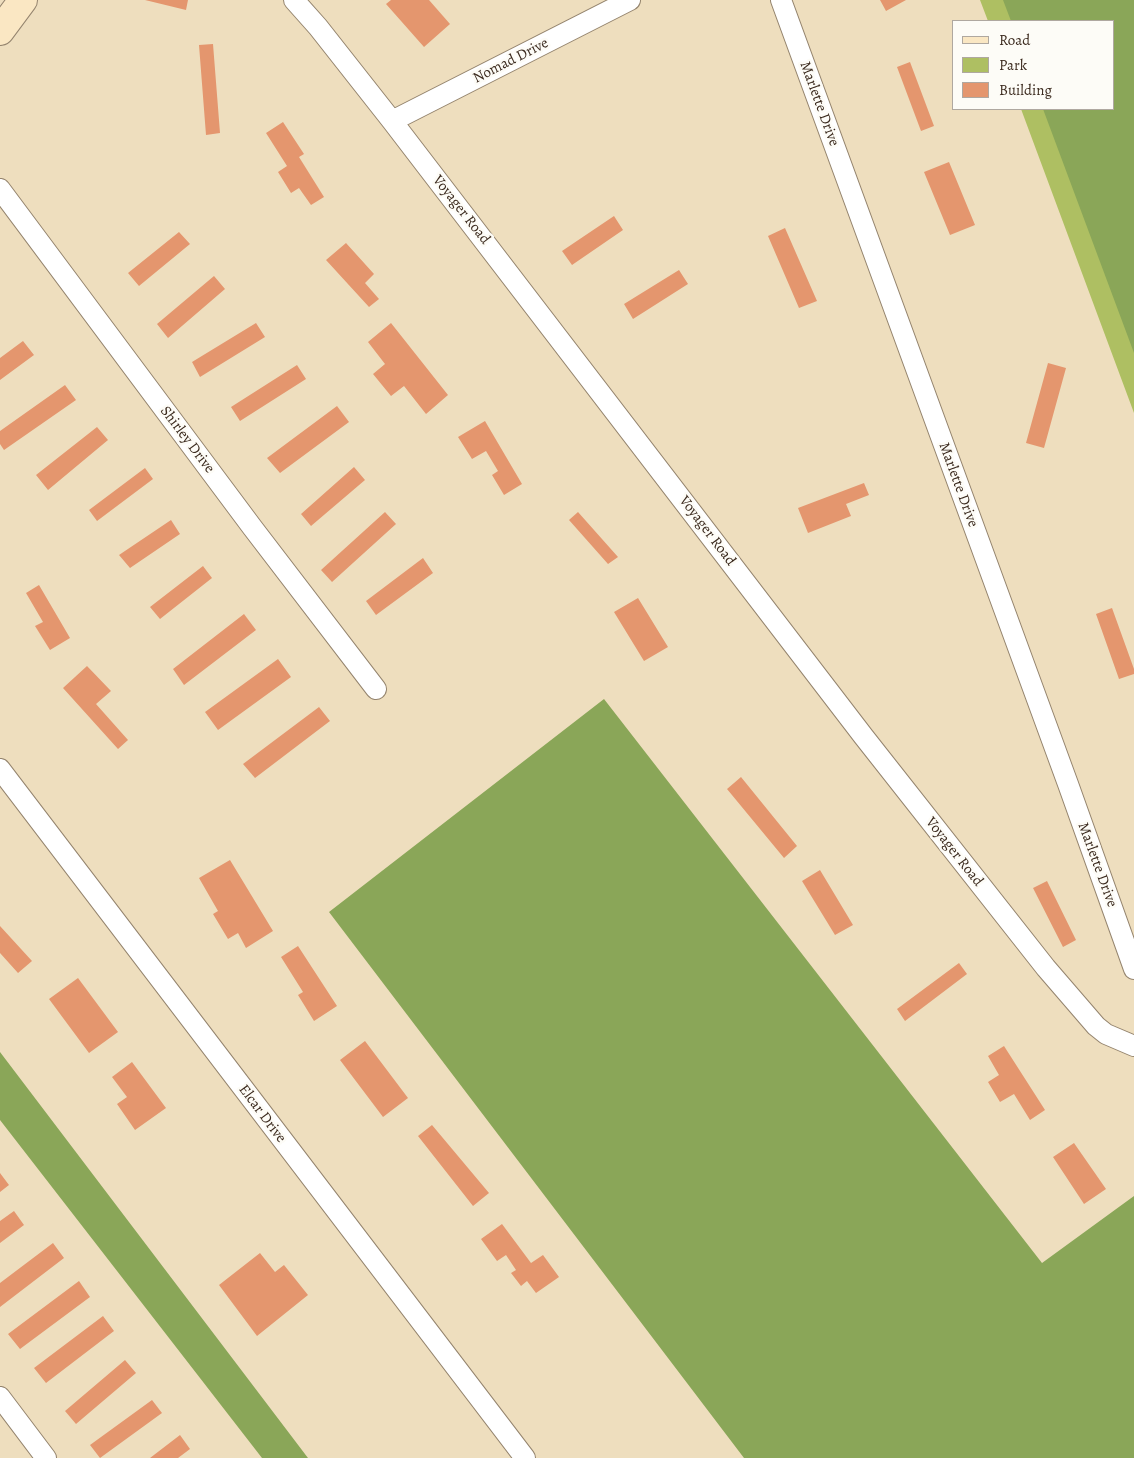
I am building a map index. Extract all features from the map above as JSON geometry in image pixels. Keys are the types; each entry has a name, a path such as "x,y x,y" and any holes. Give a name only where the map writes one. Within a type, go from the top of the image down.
{"street":[{"path":"0,31 23,0"},
{"name":"Voyager Road","path":"294,0 318,27 392,122 864,737 1040,960 1096,1026 1106,1034 1134,1046"},
{"name":"Nomad Drive","path":"392,122 630,0"},
{"name":"Marlette Drive","path":"781,0 1134,969"},
{"name":"Shirley Drive","path":"0,189 246,519 376,689"},
{"name":"Elcar Drive","path":"0,769 525,1458"},
{"path":"0,1397 46,1458"}],"green space":[{"path":"980,0 1134,0 1134,413 1021,110 1114,110 1114,20 988,20"},
{"path":"1003,0 1134,0 1134,353 1043,110 1114,110 1114,20 1011,20"},
{"path":"604,699 1042,1263 1134,1196 1134,1458 744,1458 329,912"},
{"path":"0,1052 308,1458 262,1458 0,1120"}],"building":[{"path":"145,0 188,0 186,10"},
{"path":"391,0 429,0 450,24 424,47 386,4"},
{"path":"880,0 906,0 886,11"},
{"path":"213,44 220,133 206,135 199,45"},
{"path":"910,62 934,126 921,131 897,67"},
{"path":"283,122 304,154 299,157 324,197 311,205 299,188 291,193 278,172 287,166 266,133"},
{"path":"949,162 975,225 950,235 924,172"},
{"path":"614,216 623,230 572,265 562,251"},
{"path":"785,228 817,301 799,308 768,236"},
{"path":"179,232 190,244 139,286 128,273"},
{"path":"346,243 374,274 365,283 379,299 369,307 326,260"},
{"path":"679,270 688,284 633,319 624,304"},
{"path":"214,276 225,289 168,338 157,324"},
{"path":"256,323 265,337 200,377 192,362"},
{"path":"391,323 448,395 426,414 404,386 391,396 373,374 385,364 368,342"},
{"path":"23,341 34,355 0,380 0,358"},
{"path":"1048,363 1066,368 1044,448 1026,443"},
{"path":"297,365 306,379 240,421 231,407"},
{"path":"65,385 76,400 4,450 0,444 0,431"},
{"path":"337,406 349,422 280,473 267,458"},
{"path":"485,421 522,484 504,495 492,475 498,471 486,451 472,459 458,437"},
{"path":"97,427 108,440 48,490 36,475"},
{"path":"354,467 365,480 311,526 301,514"},
{"path":"145,468 153,479 97,521 89,510"},
{"path":"864,483 869,495 846,504 851,516 808,533 798,508"},
{"path":"385,512 396,524 332,582 321,570"},
{"path":"578,512 618,557 608,564 569,520"},
{"path":"171,520 180,534 130,568 119,555"},
{"path":"423,558 433,573 376,615 366,601"},
{"path":"203,566 212,578 160,619 150,607"},
{"path":"39,585 70,638 50,650 35,626 43,622 26,593"},
{"path":"638,598 668,647 644,661 614,612"},
{"path":"1112,608 1134,669 1134,674 1119,679 1096,614"},
{"path":"244,614 256,630 184,685 173,669"},
{"path":"278,659 291,677 218,730 205,712"},
{"path":"87,666 111,691 96,704 128,740 118,749 63,688"},
{"path":"319,707 330,721 255,778 243,764"},
{"path":"741,777 797,846 784,858 727,789"},
{"path":"230,860 273,931 246,948 238,933 228,939 213,914 218,911 199,878"},
{"path":"820,870 853,925 835,935 802,881"},
{"path":"1047,881 1076,940 1063,947 1033,888"},
{"path":"0,926 32,961 18,973 0,953"},
{"path":"298,946 337,1006 314,1021 298,995 303,992 281,957"},
{"path":"959,963 967,974 905,1021 897,1009"},
{"path":"78,978 118,1032 89,1053 49,999"},
{"path":"365,1041 408,1098 383,1117 340,1060"},
{"path":"1004,1046 1045,1110 1030,1120 1014,1094 1000,1102 988,1082 999,1075 988,1056"},
{"path":"132,1062 166,1108 135,1130 117,1104 127,1097 112,1077"},
{"path":"432,1125 489,1193 473,1206 418,1136"},
{"path":"1074,1143 1106,1189 1084,1204 1053,1157"},
{"path":"0,1173 9,1185 0,1192"},
{"path":"14,1211 24,1225 0,1243 0,1221"},
{"path":"502,1224 531,1263 543,1255 559,1277 536,1293 527,1281 521,1286 511,1273 516,1270 506,1255 497,1261 481,1239"},
{"path":"53,1243 64,1258 0,1307 0,1283"},
{"path":"260,1253 275,1272 284,1265 308,1295 257,1336 219,1285"},
{"path":"79,1281 90,1297 20,1349 8,1334"},
{"path":"103,1316 114,1331 46,1383 34,1368"},
{"path":"125,1360 136,1373 76,1424 65,1411"},
{"path":"152,1400 162,1413 100,1458 90,1445"},
{"path":"180,1435 190,1449 178,1458 150,1458"}]}
